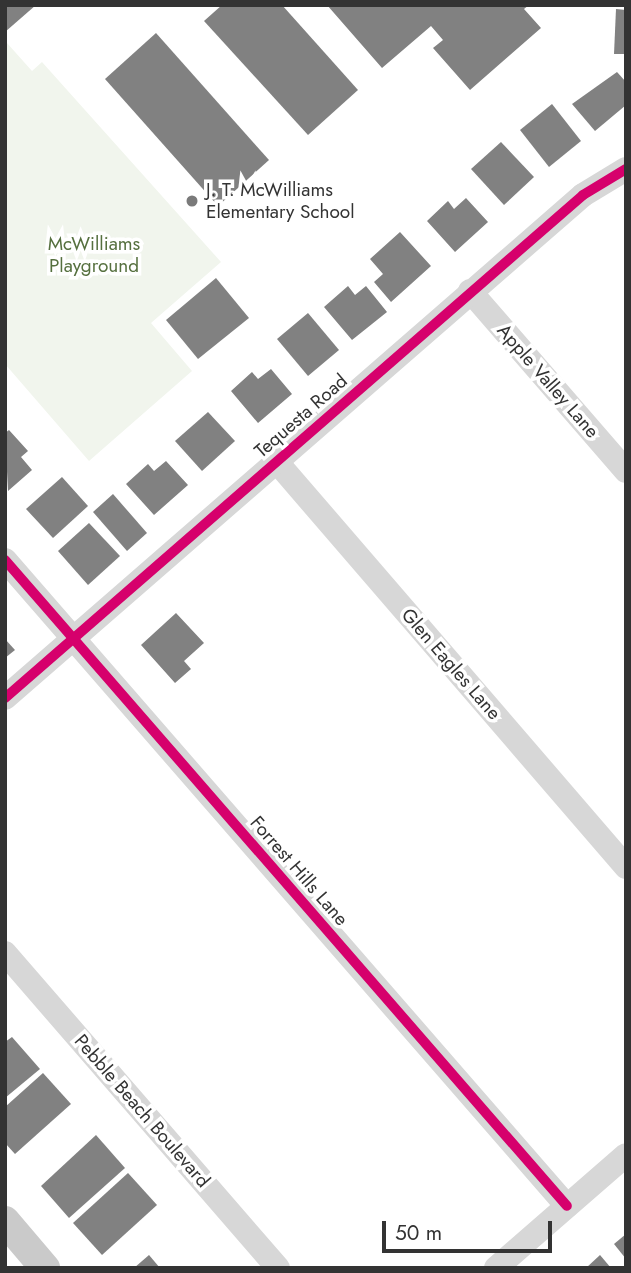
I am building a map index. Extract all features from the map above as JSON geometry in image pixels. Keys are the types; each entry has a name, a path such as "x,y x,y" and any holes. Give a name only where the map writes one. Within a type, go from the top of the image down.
{"main road":[{"path":"5,1222 45,1268"}],"street":[{"name":"Tequesta Road","path":"5,698 470,291 583,195 626,169"},
{"name":"Apple Valley Lane","path":"470,291 626,471"},
{"name":"Glen Eagles Lane","path":"276,461 626,867"},
{"name":"Forrest Hills Lane","path":"5,560 567,1206"},
{"name":"Pebble Beach Boulevard","path":"5,953 278,1268"},
{"path":"496,1268 626,1155"}],"green space":[{"name":"McWilliams Playground","path":"7,43 32,71 42,62 221,262 151,323 192,371 89,461 5,364"}],"building":[{"path":"5,5 36,5 5,32"},
{"path":"222,5 282,5 358,90 308,135 204,21"},
{"path":"327,5 529,5 524,9 541,28 470,90 433,48 443,40 431,26 382,68"},
{"path":"616,9 626,10 626,54 614,54"},
{"path":"156,33 269,160 218,206 105,79"},
{"path":"617,72 626,82 626,105 595,131 572,104"},
{"path":"552,104 581,141 549,167 520,130"},
{"path":"501,142 534,177 504,205 471,169"},
{"path":"466,198 488,222 455,252 427,221 448,201 454,209"},
{"path":"400,232 431,266 391,302 374,282 383,274 370,259"},
{"path":"216,278 249,318 198,359 166,320"},
{"path":"348,286 355,295 366,286 387,312 352,340 324,307"},
{"path":"308,313 339,350 308,376 277,339"},
{"path":"271,369 292,394 258,423 231,391 252,372 258,379"},
{"path":"208,412 235,441 202,471 175,441"},
{"path":"9,430 28,451 21,457 32,470 8,491 5,433"},
{"path":"166,461 188,485 154,515 126,484 148,464 154,471"},
{"path":"62,477 88,506 53,538 26,509"},
{"path":"113,494 147,533 127,551 93,512"},
{"path":"89,523 120,556 88,585 58,551"},
{"path":"176,613 204,643 184,661 191,669 175,683 141,645"},
{"path":"5,639 15,650 5,658"},
{"path":"12,1037 40,1069 5,1098 5,1042"},
{"path":"43,1073 71,1104 15,1154 5,1143 5,1107"},
{"path":"96,1135 125,1168 69,1218 41,1186"},
{"path":"128,1173 157,1205 102,1255 73,1223"},
{"path":"626,1234 626,1259 614,1244"},
{"path":"149,1255 160,1268 134,1268"},
{"path":"600,1255 611,1268 586,1268"}],"cycle path":[{"path":"5,698 583,195 626,169"},
{"path":"5,560 567,1206"}],"place":[{"name":"J. T. McWilliams Elementary School","path":"192,201"}]}
